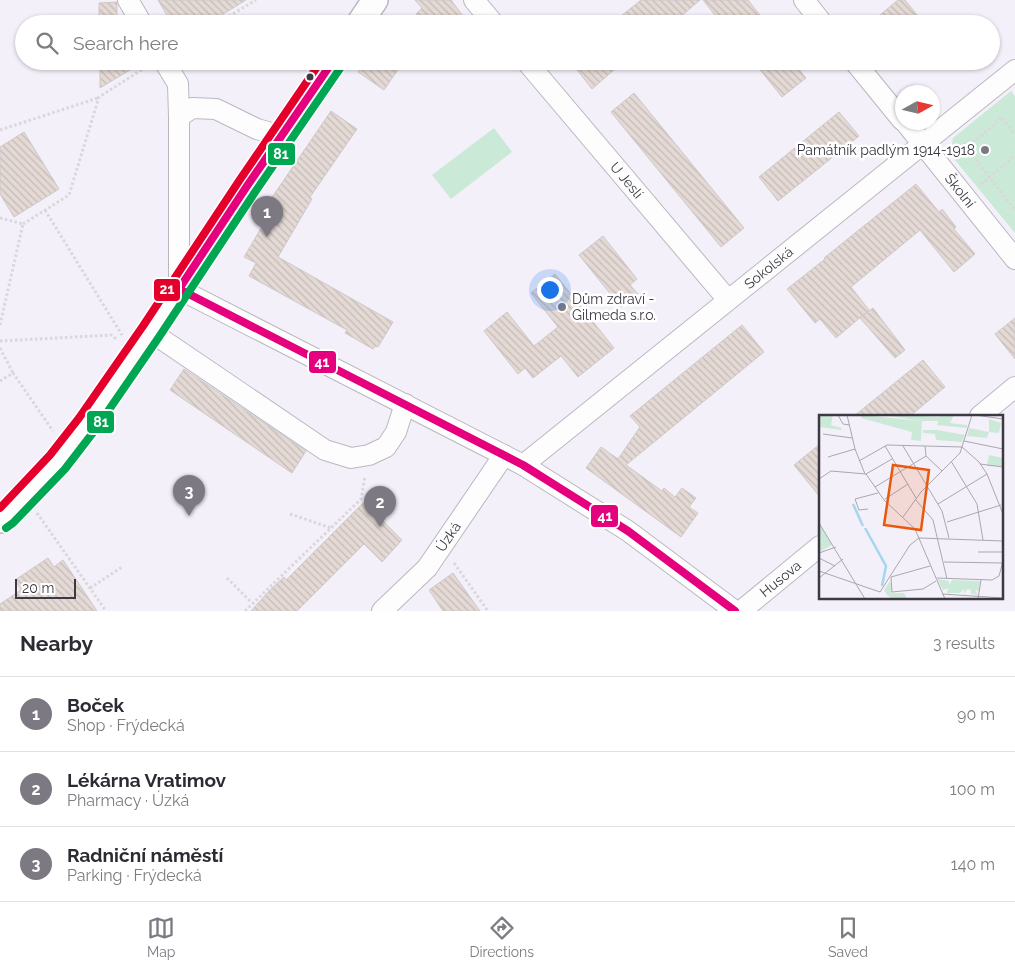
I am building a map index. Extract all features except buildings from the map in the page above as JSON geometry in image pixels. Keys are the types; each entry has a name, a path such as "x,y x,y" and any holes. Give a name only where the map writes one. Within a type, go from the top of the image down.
{"main road":[{"path":"365,15 375,0"},
{"path":"0,520 6,516 67,451 97,411 327,70"}],"street":[{"path":"128,0 137,15"},
{"path":"474,0 486,15"},
{"path":"804,0 816,15"},
{"path":"163,70 178,84 179,289 523,465 628,531 735,611"},
{"name":"U Jeslí","path":"534,70 728,300"},
{"name":"Školní","path":"862,70 895,110"},
{"name":"Sokolská","path":"523,465 1015,70"},
{"path":"179,117 192,108 216,109 257,129 282,136"},
{"name":"Školní","path":"911,130 1015,259"},
{"path":"151,332 325,450 351,458 369,455 386,447 396,432 405,404"},
{"path":"981,415 1015,387"},
{"name":"Úzká","path":"382,611 427,568 504,455"},
{"name":"Husova","path":"741,611 819,547"}],"path":[{"path":"231,15 256,0"},
{"path":"0,130 99,98 146,70"},
{"path":"0,325 23,224 69,195 99,98"},
{"path":"1015,134 1001,117 981,137 961,146 976,160 1015,210"},
{"path":"977,188 1015,156"},
{"path":"45,210 134,355"},
{"path":"0,218 23,224"},
{"path":"0,341 112,335 134,355"},
{"path":"0,348 14,373 67,451"},
{"path":"0,381 14,373"},
{"path":"245,611 360,499 369,455"},
{"path":"25,496 106,611"},
{"path":"290,514 331,528"},
{"path":"442,546 488,611"},
{"path":"90,588 122,567"},
{"path":"227,578 252,603"}],"green space":[{"path":"1011,91 1015,96 1015,233 950,154 953,138"},
{"path":"494,128 512,152 451,199 432,175"}],"transit line":[{"name":"21","path":"0,508 50,455 79,418 315,70"},
{"name":"41","path":"179,289 327,70"},
{"name":"81","path":"6,528 65,469 95,430 339,70"},
{"name":"41","path":"179,289 523,465 628,531 735,611"}],"place":[{"name":"Památník padlým 1914-1918","path":"985,150"},
{"name":"Boček","path":"267,237"},
{"name":"Dům zdraví - Gilmeda s.r.o.","path":"562,307"},
{"name":"Radniční náměstí","path":"189,516"},
{"name":"Lékárna Vratimov","path":"380,527"}]}
